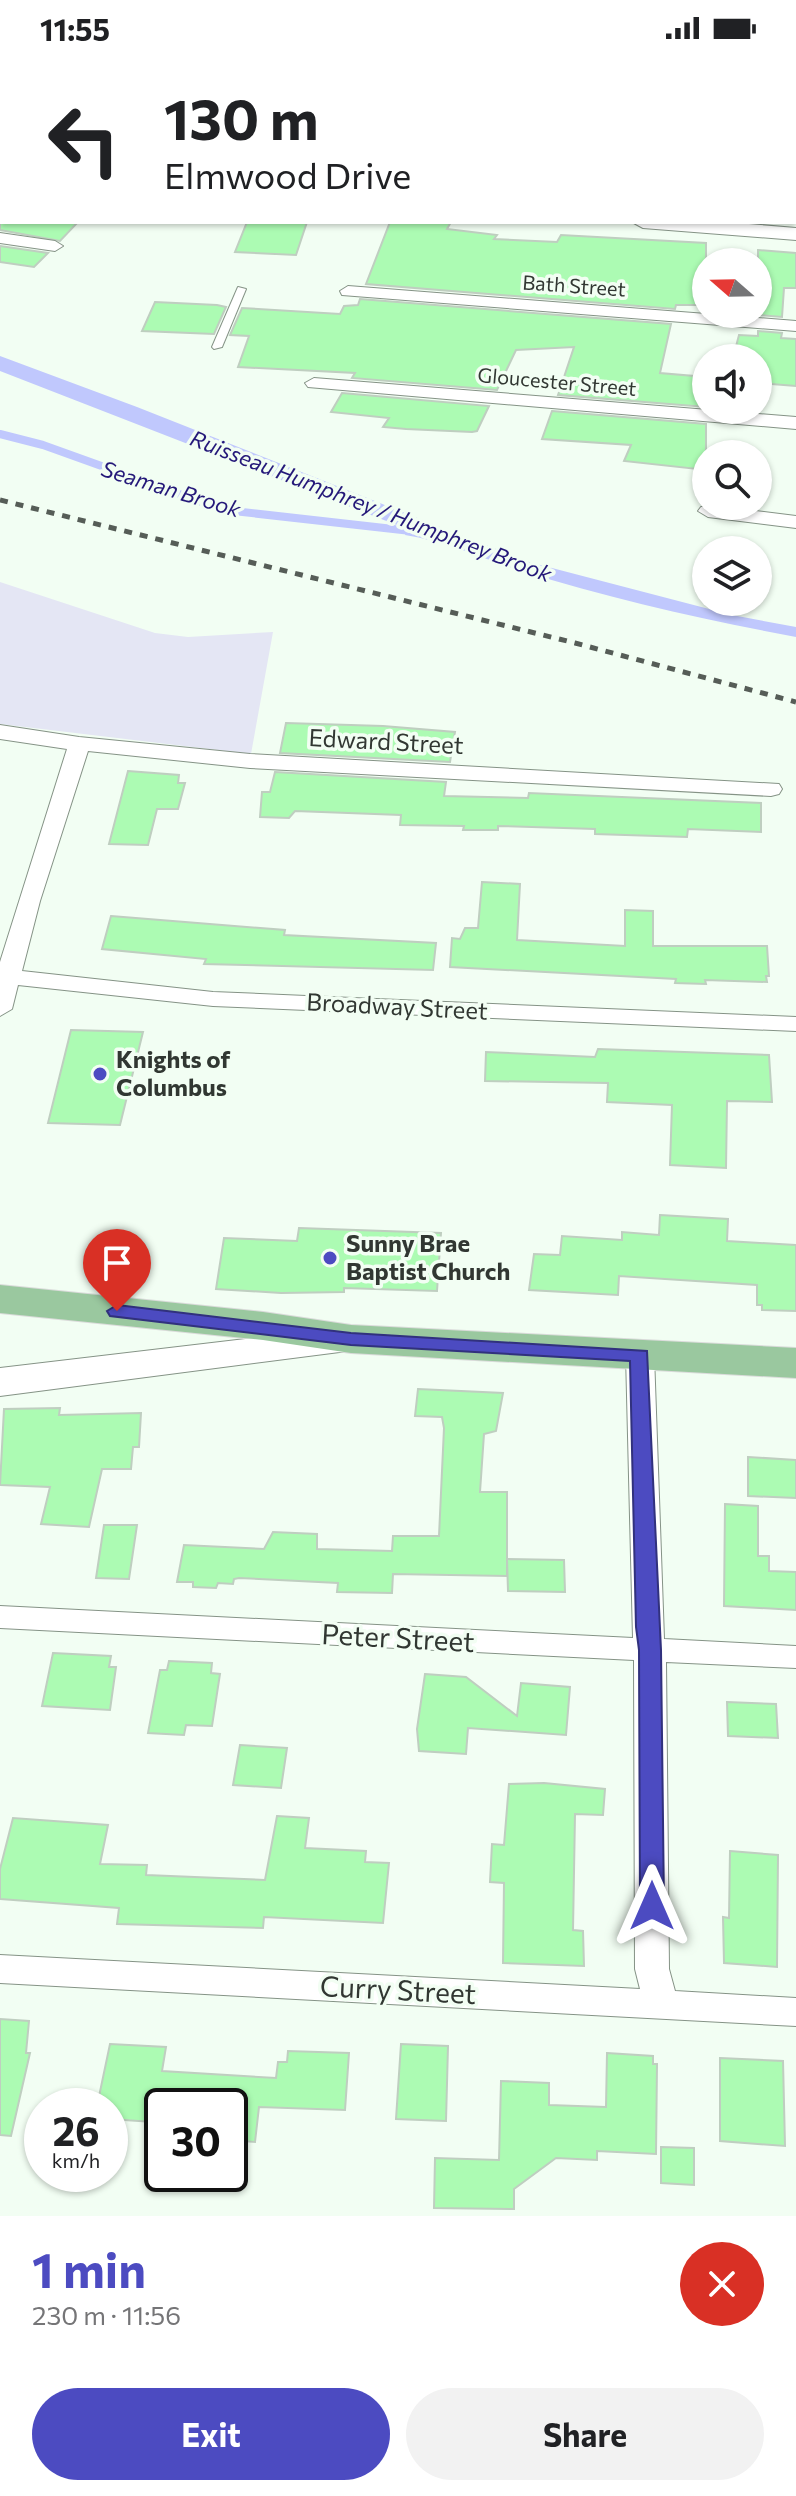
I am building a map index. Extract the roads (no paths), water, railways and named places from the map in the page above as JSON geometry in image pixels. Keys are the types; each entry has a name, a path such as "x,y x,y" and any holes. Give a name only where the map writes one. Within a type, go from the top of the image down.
{"main road":[{"path":"0,1299 263,1326 351,1339 796,1363"},
{"path":"0,1382 351,1339"}],"street":[{"path":"679,224 788,230"},
{"path":"0,238 55,246"},
{"name":"Bath Street","path":"348,291 796,326"},
{"name":"Gloucester Street","path":"314,383 796,423"},
{"path":"772,519 796,522"},
{"name":"Edward Street","path":"0,732 79,744 250,761 771,789"},
{"path":"0,1009 4,976 79,744"},
{"name":"Broadway Street","path":"4,976 213,999 796,1024"},
{"path":"640,1355 650,1650 652,1969 661,2004"},
{"name":"Peter Street","path":"0,1617 796,1657"},
{"name":"Curry Street","path":"0,1969 796,2012"}],"lane":[{"path":"217,347 241,289"}],"water":[{"name":"Ruisseau Humphrey / Humphrey Brook","path":"0,356 529,562 692,605 692,616 556,581 435,541 405,535 407,529 0,371"},
{"path":"693,616 737,616 796,627 796,637"}],"waterway":[{"name":"Seaman Brook","path":"0,434 43,445 224,510 420,532"}],"railway":[{"path":"0,500 575,643 796,702"}],"place":[{"name":"Knights of Columbus","path":"100,1074"},
{"name":"Sunny Brae Baptist Church","path":"330,1258"}]}
